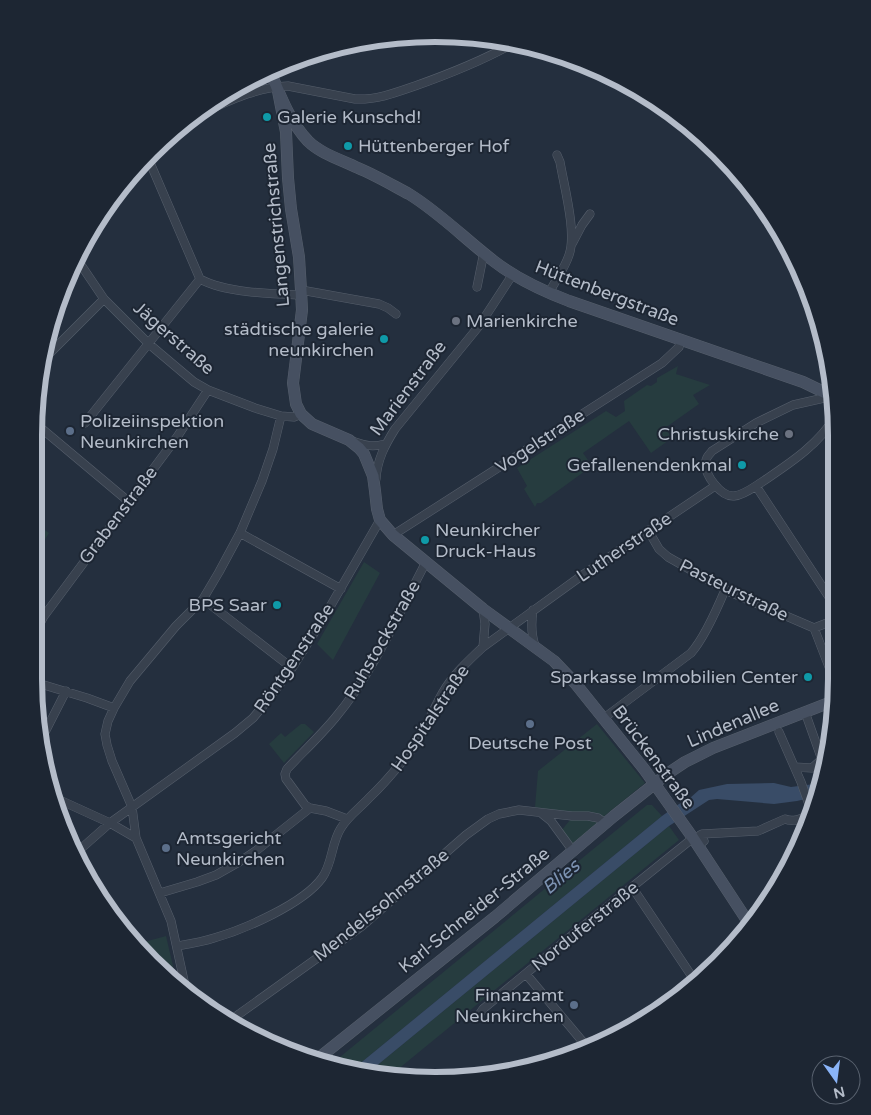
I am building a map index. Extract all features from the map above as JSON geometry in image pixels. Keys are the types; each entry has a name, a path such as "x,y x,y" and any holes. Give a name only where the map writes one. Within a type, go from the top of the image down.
{"street":[{"path":"225,104 262,89 296,87 355,99 379,97 457,71 503,49"},
{"path":"273,78 277,89"},
{"name":"Hüttenbergstraße","path":"277,89 298,129 309,142 321,150 374,175 410,195 496,263 513,274 569,301 804,382 826,393"},
{"name":"Langenstrichstraße","path":"277,89 286,132 290,201 299,257 302,292 302,310 293,383 296,404 301,414"},
{"path":"286,148 295,144 309,142"},
{"path":"549,293 567,261 571,245 570,218 560,162 557,155"},
{"path":"151,165 200,279 210,284 243,291 274,294 302,292 379,304 396,314"},
{"path":"571,245 590,214"},
{"path":"477,287 483,257"},
{"name":"Jägerstraße","path":"81,265 104,299 149,344 194,382 208,390 282,416 294,418 301,414"},
{"name":"Marienstraße","path":"509,628 392,535 380,520 376,509 375,491 376,470 385,444 479,326 513,274"},
{"path":"85,424 200,279"},
{"path":"52,351 104,299"},
{"name":"Vogelstraße","path":"392,535 662,363 679,347 680,340"},
{"name":"Grabenstraße","path":"42,620 208,390"},
{"path":"827,398 793,405 740,433 712,451 705,461 706,468 722,493 727,496 741,494 756,486 805,452 828,427"},
{"path":"301,414 312,424 349,440 370,447 385,444"},
{"path":"184,982 171,921 136,838 132,807 112,761 105,734 114,708 130,681 176,626 203,599 240,533 262,482 282,416"},
{"path":"42,431 128,500"},
{"path":"349,440 364,454 373,476 375,491"},
{"name":"Lutherstraße","path":"509,628 648,530 716,486"},
{"path":"756,486 828,597"},
{"name":"Röntgenstraße","path":"81,849 110,823 253,718 292,668 323,619 380,520"},
{"name":"Pasteurstraße","path":"648,530 659,549 668,557 725,590 814,628"},
{"path":"240,533 341,588"},
{"name":"Ruhstockstraße","path":"310,808 305,805 286,779 287,769 336,718 354,692 374,660 426,562"},
{"path":"604,718 691,653 717,609 725,590"},
{"path":"203,599 292,668"},
{"path":"483,609 485,624 483,647"},
{"path":"533,610 531,628 535,646"},
{"path":"828,622 814,628 828,664"},
{"name":"Brückenstraße","path":"509,628 554,661 576,683 644,769 746,920"},
{"name":"Hospitalstraße","path":"177,946 212,939 242,928 279,911 307,893 323,877 329,866 335,841 347,819 394,772 413,748 426,727 443,692 453,678 483,647 509,628"},
{"path":"42,684 114,708"},
{"path":"46,730 66,691"},
{"name":"Lindenallee","path":"654,784 685,762 713,748 828,703"},
{"path":"805,712 821,757"},
{"path":"779,732 781,742 801,782 809,804"},
{"path":"794,767 812,768 820,761"},
{"name":"Karl-Schneider-Straße","path":"322,1056 495,917 654,784"},
{"path":"62,802 110,823 136,838"},
{"path":"160,893 197,882 224,871 257,850 310,808 326,811 347,819"},
{"name":"Mendelssohnstraße","path":"235,1017 362,926 466,835 488,819 499,814 519,810 588,816 598,818 606,823"},
{"path":"541,813 574,850"},
{"path":"797,819 804,816"},
{"name":"Norduferstraße","path":"479,1015 483,1009 693,839 704,842 700,836 702,834 758,830 785,819 790,821 797,819"},
{"path":"797,819 802,821"},
{"path":"632,887 692,977"},
{"path":"526,974 584,1044"}],"green space":[{"path":"678,366 676,374 710,385 693,395 699,404 665,428 672,438 651,453 629,421 583,453 592,466 541,503 537,503 535,507 524,489 527,486 517,468 606,411 616,417 625,411 624,401 647,385 651,386 657,382 657,378"},
{"path":"42,528 49,533 42,544"},
{"path":"364,562 380,573 333,660 317,644"},
{"path":"301,724 305,724 314,732 284,763 269,744 281,733 285,737"},
{"path":"597,724 645,783 603,817 535,807 538,771"},
{"path":"647,805 652,805 662,816 358,1065 337,1060"},
{"path":"570,820 593,820 597,823 572,844 561,831"},
{"path":"669,826 679,840 397,1070 375,1067"},
{"path":"166,936 175,974 158,957 143,942"}],"water":[{"path":"774,783 791,787 814,784 810,798 797,801 774,804 709,800 669,826 375,1067 358,1065 662,816 699,790 727,784"}],"place":[{"name":"Galerie Kunschd!","path":"267,117"},
{"name":"Hüttenberger Hof","path":"348,146"},
{"name":"Marienkirche","path":"456,321"},
{"name":"städtische galerie neunkirchen","path":"384,339"},
{"name":"Polizeiinspektion Neunkirchen","path":"70,431"},
{"name":"Christuskirche","path":"789,434"},
{"name":"Gefallenendenkmal","path":"742,465"},
{"name":"Neunkircher Druck-Haus","path":"425,540"},
{"name":"BPS Saar","path":"277,605"},
{"name":"Sparkasse Immobilien Center","path":"808,677"},
{"name":"Deutsche Post","path":"530,724"},
{"name":"Amtsgericht Neunkirchen","path":"166,848"},
{"name":"Finanzamt Neunkirchen","path":"574,1005"}],"water label":[{"name":"Blies","path":"561,877"}]}
